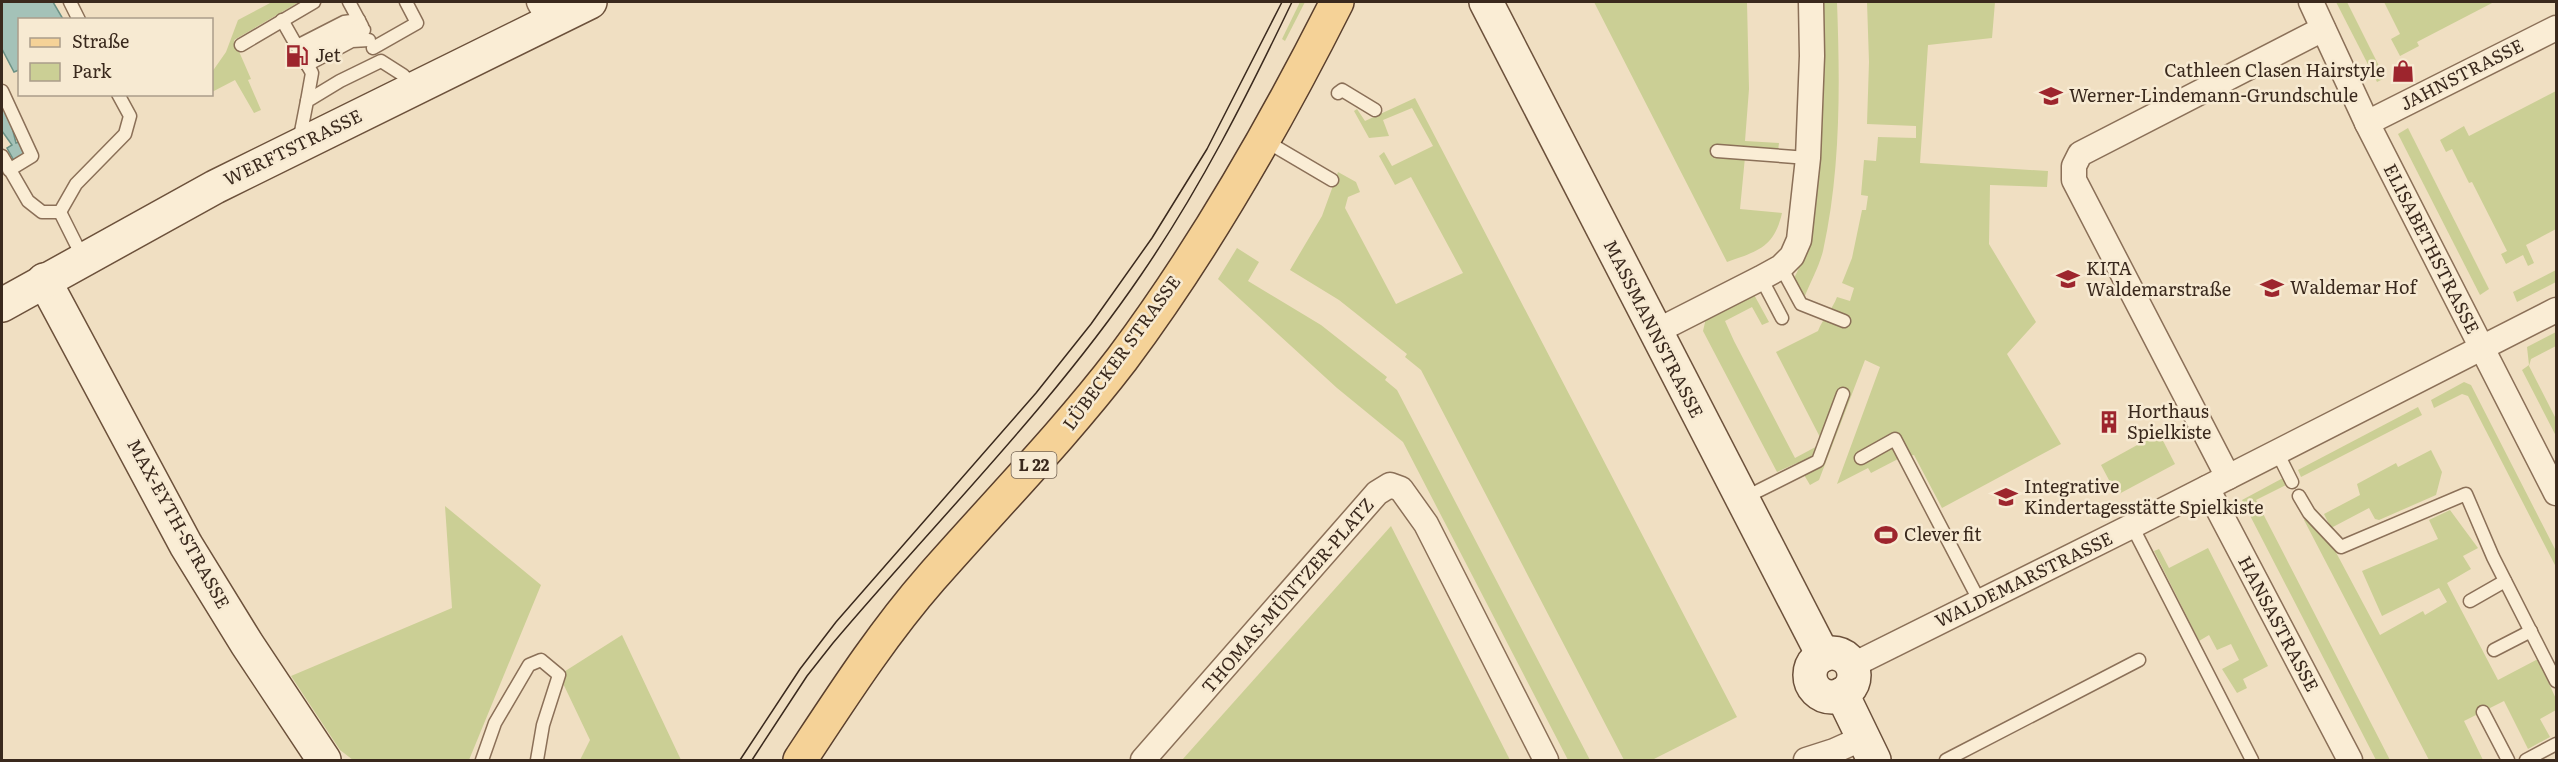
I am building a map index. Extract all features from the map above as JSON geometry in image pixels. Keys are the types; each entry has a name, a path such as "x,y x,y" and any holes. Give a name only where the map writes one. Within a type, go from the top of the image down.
{"main road":[{"name":"LÜBECKER STRASSE","path":"800,760 862,668 930,579 1065,430 1122,359 1159,308 1263,140 1332,11"}],"street":[{"name":"WERFTSTRASSE","path":"2,305 83,258 215,187 416,88 544,12 590,2"},
{"path":"1332,11 1354,2"},
{"path":"1472,2 1501,32"},
{"name":"MASSMANNSTRASSE","path":"1486,2 1741,499 1839,672 1869,749"},
{"path":"1655,332 1771,272 1792,256 1799,240 1808,158 1812,86 1811,2"},
{"name":"ELISABETHSTRASSE","path":"2311,2 2367,123 2556,493"},
{"name":"JAHNSTRASSE","path":"2367,123 2556,28"},
{"path":"2228,477 2074,180 2074,166 2080,154 2323,29"},
{"name":"MAX-EYTH-STRASSE","path":"44,280 186,545 247,644 324,760"},
{"name":"WALDEMARSTRASSE","path":"1839,672 2228,477 2285,469 2482,348 2556,310"},
{"name":"THOMAS-MÜNTZER-PLATZ","path":"1143,760 1377,494 1390,485 1401,489 1426,524 1546,760"},
{"name":"HANSASTRASSE","path":"2206,488 2350,760"},
{"path":"1812,759 1869,749"}],"lane":[{"path":"70,2 78,18"},
{"path":"241,45 314,2"},
{"path":"349,2 381,61 404,75 416,88"},
{"path":"302,56 366,35 417,23 406,2"},
{"path":"282,20 312,73 299,146"},
{"path":"302,56 344,21 366,35"},
{"path":"307,101 340,81 381,61"},
{"path":"1338,93 1342,90 1375,110"},
{"path":"2,91 32,156 9,170"},
{"path":"60,212 76,184 125,134 130,116 119,96"},
{"path":"1263,140 1332,180"},
{"path":"1717,151 1808,158"},
{"path":"2,156 28,201 42,212 60,212"},
{"path":"60,212 83,258"},
{"path":"1771,272 1782,318"},
{"path":"1771,272 1801,304 1844,321"},
{"path":"1741,499 1818,462 1843,394"},
{"path":"1861,458 1895,439 1980,602"},
{"path":"2299,496 2309,513 2341,547 2466,494 2505,581 2556,681"},
{"path":"2132,526 2252,760"},
{"path":"2470,601 2505,581"},
{"path":"2494,651 2531,631"},
{"path":"482,760 495,723 529,665 541,660 559,675 543,725 537,760"},
{"path":"1946,760 2139,660"},
{"path":"2483,712 2508,760"},
{"path":"2526,760 2556,744"}],"green space":[{"path":"272,2 299,2 234,40 251,79 248,80 261,110 254,113 235,80 213,91 213,71 226,52 238,20"},
{"path":"1300,2 1305,2 1285,41 1282,39"},
{"path":"1594,2 1747,2 1749,89 1745,141 1779,143 1777,159 1745,157 1740,209 1782,213 1774,234 1756,251 1727,262"},
{"path":"1822,2 1837,2 1838,127 1833,189 1823,251 1804,298 1794,278 1806,243 1820,139 1824,84"},
{"path":"1867,2 1995,2 1992,38 1928,45 1920,163 2048,171 2047,187 1990,185 1989,244 2036,322 2007,354 2061,444 1942,508 1914,455 1898,459 1871,473 1868,468 1837,484 1880,367 1865,360 1819,480 1810,485 1797,463 1777,472 1703,331 1706,318 1752,291 1769,322 1762,325 1752,307 1725,321 1734,341 1795,458 1823,443 1776,352 1818,331 1837,297 1850,301 1854,288 1842,283 1852,258 1862,210 1866,210 1868,196 1861,195 1864,160 1876,161 1878,137 1916,138 1916,126 1867,124 1869,62"},
{"path":"2336,2 2347,2 2385,78 2377,82"},
{"path":"2384,2 2494,2 2417,42 2419,46 2400,56 2391,39 2400,34"},
{"path":"2556,91 2556,229 2526,245 2534,263 2528,266 2523,255 2506,264 2501,254 2507,251 2472,182 2469,183 2452,149 2446,152 2440,140 2464,126 2469,136"},
{"path":"1415,98 1737,717 1652,760 1624,760 1421,370 1405,357 1407,354 1339,300 1290,270 1322,216 1338,172 1356,182 1360,192 1348,197 1345,208 1396,304 1463,273 1411,177 1395,185 1379,156 1384,152 1392,166 1433,146 1412,108 1383,120 1389,136 1369,138 1354,111 1357,109 1365,121"},
{"path":"2408,128 2489,289 2480,295 2398,134"},
{"path":"1237,248 1259,262 1248,281 1321,325 1387,377 1385,380 1397,390 1590,760 1568,760 1403,442 1337,388 1218,279"},
{"path":"2556,270 2556,282 2517,302 2513,292"},
{"path":"2556,332 2556,346 2531,359 2529,366 2556,419 2556,436 2522,370 2529,365 2527,347"},
{"path":"2464,382 2471,385 2556,551 2556,567 2468,396 2462,394 2434,408 2431,400"},
{"path":"2418,407 2422,415 2301,477 2298,470"},
{"path":"2159,433 2175,464 2117,495 2101,465"},
{"path":"2431,450 2442,472 2436,495 2379,520 2375,519 2369,508 2331,528 2324,514 2360,495 2357,484 2396,463 2398,467"},
{"path":"2283,478 2286,485 2256,500 2390,760 2376,760 2242,500"},
{"path":"445,506 541,585 469,760 353,760 340,750 291,676 452,608"},
{"path":"2450,510 2478,548 2463,556 2471,569 2447,583 2498,680 2538,659 2556,699 2556,710 2540,719 2550,737 2528,749 2504,701 2464,721 2483,760 2429,760 2304,520 2307,517 2331,543 2380,635 2423,611 2425,615 2447,602 2439,588 2382,616 2362,571 2438,539 2429,520"},
{"path":"1391,526 1510,760 1182,760"},
{"path":"2208,548 2268,666 2243,679 2247,688 2237,693 2222,669 2239,660 2231,644 2217,650 2209,635 2199,641 2154,551 2159,549 2169,568"},
{"path":"622,635 681,760 580,760 590,740 559,675"}],"water":[{"path":"2,2 53,2 62,18 18,18 18,70 14,72 2,49"},
{"path":"2,99 9,115 16,143 19,142 29,160 17,166 7,148 12,145 2,131"}],"tram line":[{"path":"740,760 800,669 836,622 1036,393 1091,324 1152,238 1207,149 1282,2"},
{"path":"752,760 807,676 833,643 1031,417 1106,324 1141,275 1222,142 1292,2"}],"place":[{"name":"Jet","path":"297,56"},
{"name":"Cathleen Clasen Hairstyle","path":"2403,71"},
{"name":"Werner-Lindemann-Grundschule","path":"2051,96"},
{"name":"KITA Waldemarstraße","path":"2068,279"},
{"name":"Waldemar Hof","path":"2272,288"},
{"name":"Horthaus Spielkiste","path":"2109,422"},
{"name":"Integrative Kindertagesstätte Spielkiste","path":"2006,497"},
{"name":"Clever fit","path":"1886,535"}]}
